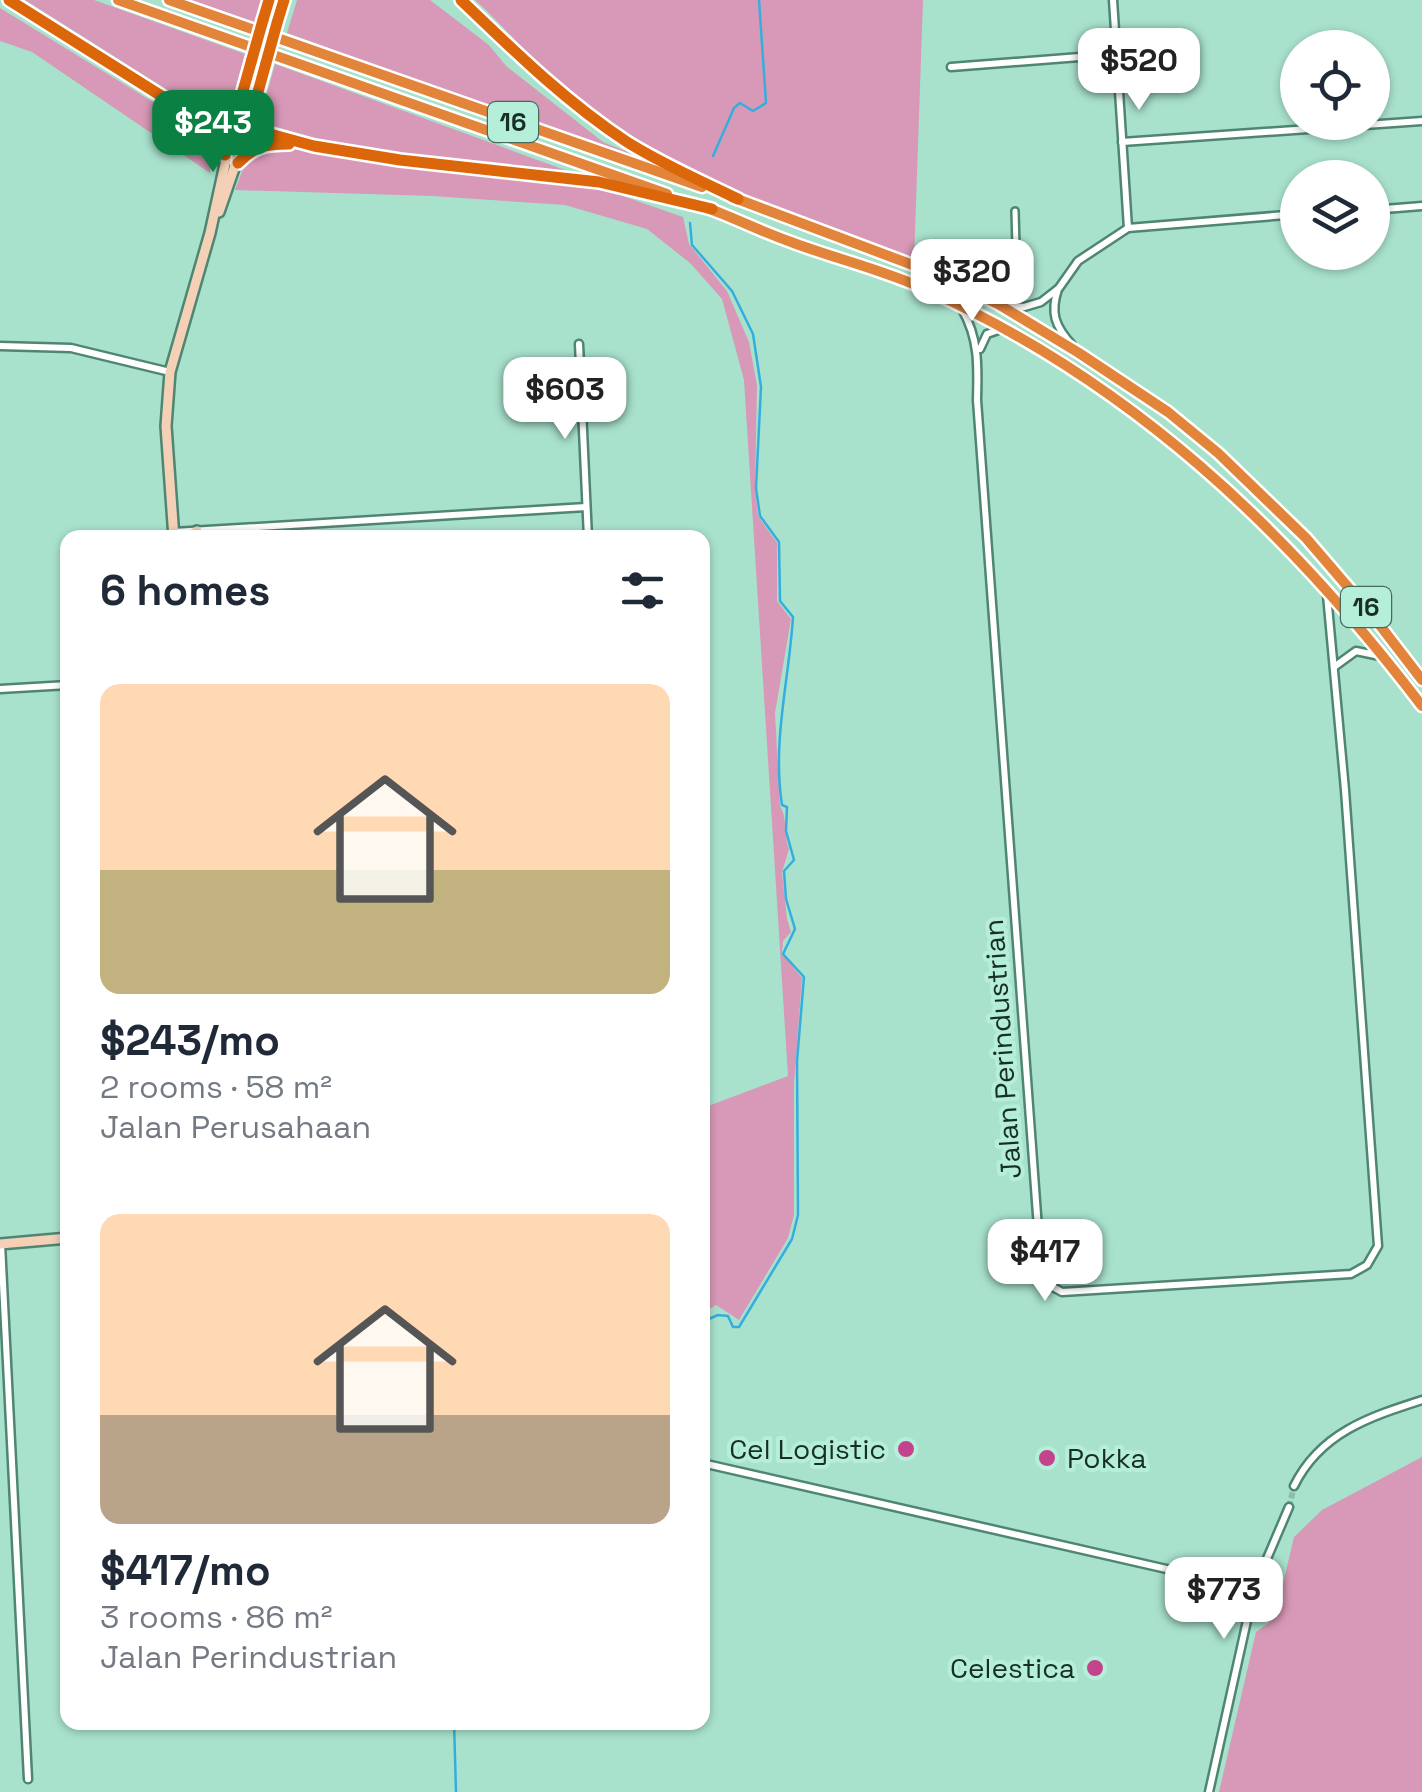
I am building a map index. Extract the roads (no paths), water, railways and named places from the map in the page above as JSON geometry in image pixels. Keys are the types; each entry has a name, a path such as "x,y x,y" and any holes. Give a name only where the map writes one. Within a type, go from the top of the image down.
{"highway":[{"path":"9,0 171,102 209,130 225,155"},
{"name":"16","path":"118,0 926,289 1033,345 1151,426 1205,469 1317,576 1422,706"},
{"name":"16","path":"169,0 738,199 934,274 998,304 1168,412 1218,453 1306,538 1422,680"},
{"path":"234,123 269,0"},
{"path":"248,128 284,0"},
{"path":"452,0 482,20"},
{"path":"460,0 605,127 652,157 738,199"},
{"path":"171,102 314,146 400,160 599,182 712,210"},
{"path":"238,163 265,144 314,146"}],"main road":[{"path":"210,234 234,123"},
{"path":"174,530 166,426 170,372 210,234 248,128"},
{"path":"0,1244 60,1239"}],"street":[{"path":"1114,0 1128,228"},
{"path":"950,68 1118,54"},
{"path":"1122,142 1422,121"},
{"path":"1390,209 1422,206"},
{"path":"1014,210 1016,247"},
{"path":"1080,353 1062,334 1052,314 1059,288 1078,261 1128,228 1280,215"},
{"path":"998,304 1033,306 1059,288"},
{"name":"Jalan Perindustrian","path":"961,308 979,355 978,416 1041,1268 1050,1286 1062,1292 1351,1274 1374,1257 1377,1226 1345,790 1332,668"},
{"path":"979,355 987,334 1002,329"},
{"path":"579,344 587,530"},
{"path":"0,346 71,348 170,372"},
{"path":"213,530 586,507"},
{"path":"1317,576 1327,596 1332,668"},
{"path":"1332,668 1356,651 1387,658"},
{"path":"0,689 60,685"},
{"path":"0,1244 28,1779"},
{"path":"1294,1486 1303,1468 1343,1430 1422,1400"},
{"path":"710,1465 1254,1589"},
{"path":"1209,1792 1254,1589 1288,1508"}],"waterway":[{"path":"713,156 734,108 740,103 753,111 766,103 759,0"},
{"path":"690,223 692,245 732,291 753,334 761,387 756,488 760,516 779,542 780,601 793,617 779,781 782,805 787,807 786,831 794,860 784,871 786,899 795,929 783,954 804,977 797,1061 798,1215 792,1239 739,1327 733,1327 728,1316 710,1318"},
{"path":"454,1730 456,1792"}],"tunnel":[{"path":"1289,1507 1294,1486"}],"place":[{"name":"Cel Logistic","path":"906,1449"},
{"name":"Pokka","path":"1047,1458"},
{"name":"Celestica","path":"1095,1668"}]}
